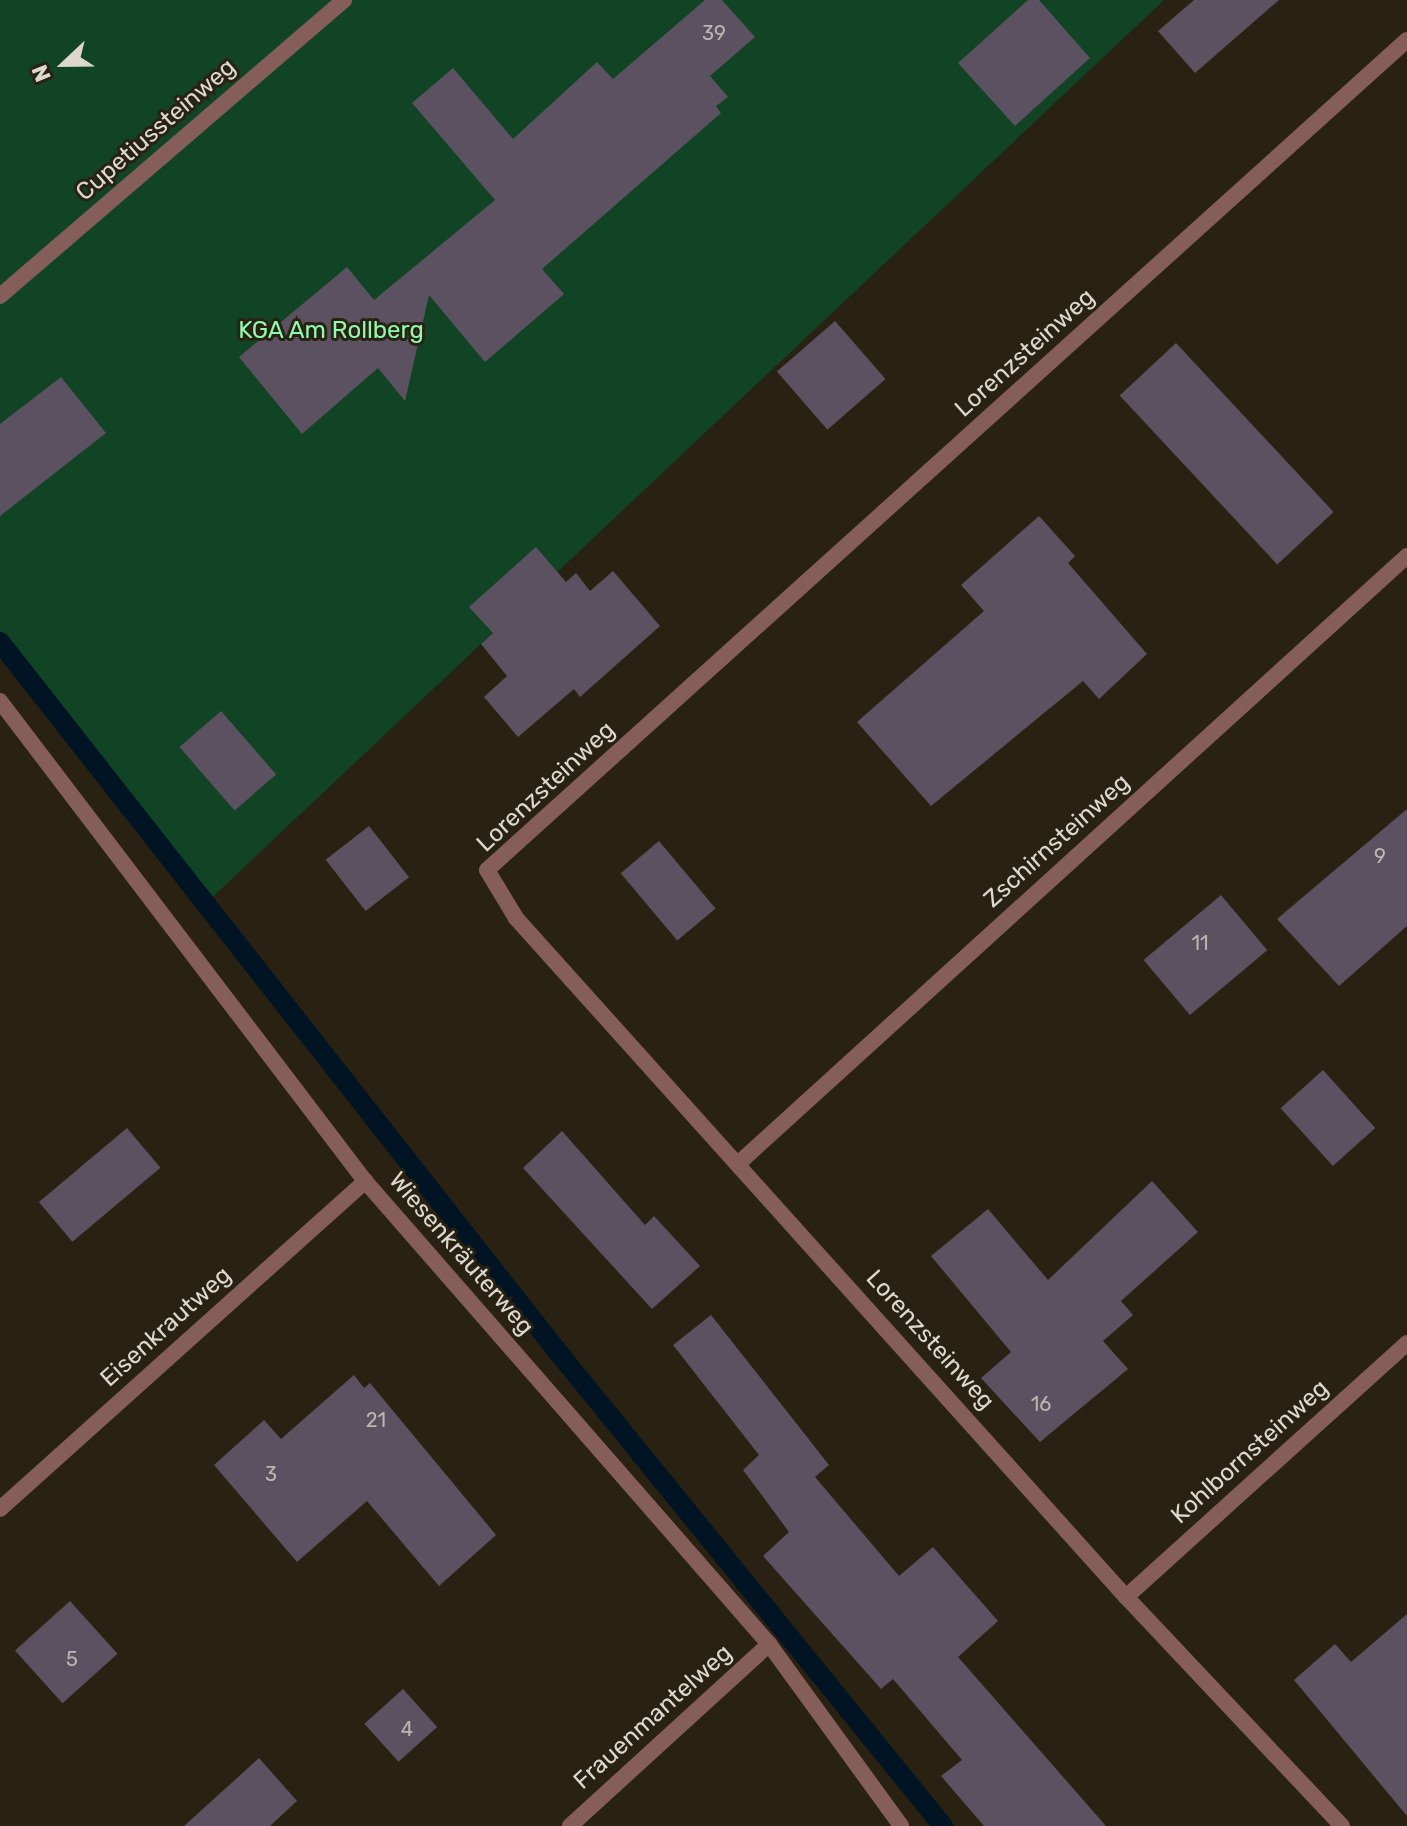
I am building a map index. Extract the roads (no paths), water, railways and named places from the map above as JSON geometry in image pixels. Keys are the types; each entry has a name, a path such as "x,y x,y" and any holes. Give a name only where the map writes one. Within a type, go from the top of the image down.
{"lane":[{"name":"Cupetiussteinweg","path":"0,296 344,0"},
{"name":"Lorenzsteinweg","path":"1342,1826 1126,1597 740,1162 516,918 487,870 1407,40"},
{"name":"Zschirnsteinweg","path":"740,1162 1407,556"},
{"name":"Wiesenkräuterweg","path":"0,701 365,1181 769,1644 901,1826"},
{"name":"Eisenkrautweg","path":"0,1509 365,1181"},
{"name":"Kohlbornsteinweg","path":"1126,1597 1407,1343"},
{"name":"Frauenmantelweg","path":"570,1826 769,1644"}],"waterway":[{"path":"0,642 558,1352 943,1826"}],"park label":[{"name":"KGA Am Rollberg","path":"331,331"}]}
